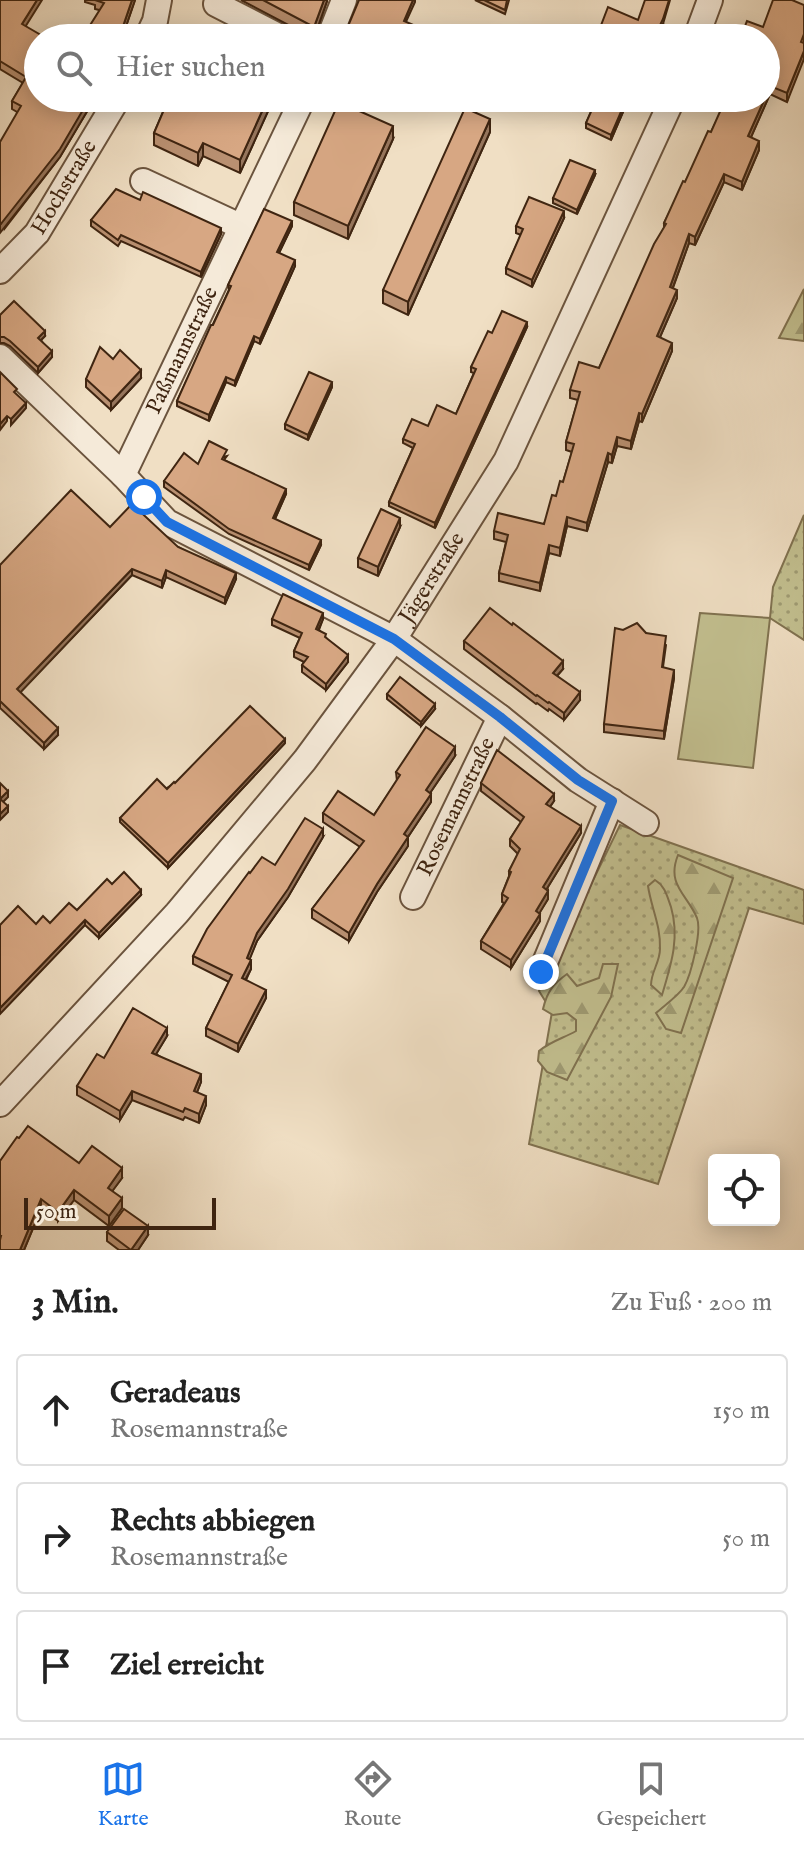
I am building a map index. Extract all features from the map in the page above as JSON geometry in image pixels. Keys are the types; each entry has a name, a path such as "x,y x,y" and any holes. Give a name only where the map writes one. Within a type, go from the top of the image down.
{"street":[{"path":"154,24 159,0"},
{"path":"335,24 344,0"},
{"path":"701,24 710,0"},
{"path":"216,4 255,24"},
{"name":"Hochstraße","path":"0,271 37,233 110,112"},
{"name":"Paßmannstraße","path":"123,475 296,112"},
{"name":"Jägerstraße","path":"0,1104 177,913 305,760 394,639 506,461 667,112"},
{"path":"143,181 242,227"},
{"name":"Rosemannstraße","path":"0,357 123,475 167,522 394,639 500,717 578,780 646,823"},
{"name":"Rosemannstraße","path":"413,897 500,717"},
{"path":"541,972 612,801"}],"green space":[{"path":"804,289 804,341 779,338"},
{"path":"804,515 804,640 770,618 773,587"},
{"path":"700,613 770,618 753,768 678,759"},
{"path":"620,825 804,890 804,924 749,908 658,1184 529,1144 552,1012 539,991"},
{"path":"678,855 733,878 681,1033 666,1029 656,1013 684,987 697,942 697,918 679,889 674,874"},
{"path":"655,880 667,895 675,930 662,995 651,985 660,949 648,886"},
{"path":"603,964 618,964 611,997 567,1080 547,1072 538,1061 539,1051 576,1031 576,1020 567,1013 553,1015 543,1009 549,993 567,974 577,986 599,978"}],"building":[{"path":"0,0 37,0 22,24 24,76 0,61"},
{"path":"95,0 132,0 124,24 91,24 104,3"},
{"path":"263,0 324,0 315,24 308,24"},
{"path":"359,0 413,0 404,21 411,24 349,24"},
{"path":"484,0 507,0 505,10"},
{"path":"645,0 669,0 661,24 602,24 608,7 638,20"},
{"path":"773,0 792,0 804,5 801,42 804,43 804,51 787,93 780,90 780,24 764,24"},
{"path":"24,80 24,112 82,112 60,149 0,225 0,142 21,106 12,101"},
{"path":"163,112 262,112 240,160 203,143 198,153 154,133"},
{"path":"334,112 362,112 393,126 348,226 294,202"},
{"path":"463,112 474,112 490,119 408,302 383,290"},
{"path":"591,112 621,112 611,135 586,123"},
{"path":"720,112 759,112 748,136 759,141 742,182 724,174 695,237 689,234 670,287 677,290 657,336 672,343 642,414 639,413 631,441 617,437 612,455 608,453 587,523 567,517 560,548 549,545 540,583 499,573 508,535 494,531 498,513 544,524 552,495 556,496 560,481 563,482 574,444 566,442 580,392 570,390 579,362 599,368 683,181 708,131 711,132"},
{"path":"570,160 595,170 577,210 553,198"},
{"path":"116,189 140,200 143,192 221,228 201,272 121,235 118,240 91,220"},
{"path":"529,197 564,211 532,280 506,268 523,229 516,226"},
{"path":"264,209 292,221 277,252 295,260 260,339 254,336 235,381 226,377 209,415 177,401"},
{"path":"14,301 45,331 38,338 52,351 38,367 10,341 0,337 0,315"},
{"path":"502,311 527,322 435,523 389,502 415,444 403,439 412,419 428,426 437,405 456,414 476,369 471,367 488,331 492,333"},
{"path":"100,347 113,359 120,350 141,370 111,402 86,379"},
{"path":"0,372 26,403 11,419 7,416 0,424"},
{"path":"309,372 332,382 308,435 285,424"},
{"path":"209,441 227,450 222,459 286,489 273,518 321,540 309,565 229,529 164,481 184,453 198,464"},
{"path":"71,490 110,527 132,504 178,547 236,573 225,598 166,570 162,581 132,569 17,689 58,728 44,743 0,701 0,565"},
{"path":"381,509 400,518 378,567 358,558"},
{"path":"283,594 323,613 316,629 326,634 325,637 348,655 326,684 302,665 308,657 294,651 302,633 272,619"},
{"path":"490,608 563,661 553,673 580,692 564,713 536,696 464,641"},
{"path":"637,623 646,633 666,636 662,667 674,670 664,731 604,724 615,628 623,630"},
{"path":"400,677 435,704 421,722 387,694"},
{"path":"250,706 285,739 168,863 120,818 157,779 167,789 175,783"},
{"path":"426,727 455,747 426,790 431,794 404,834 408,837 349,933 312,909 364,841 323,813 338,791 374,815 400,775 396,772"},
{"path":"497,750 554,794 546,804 581,826 543,887 548,891 536,911 540,914 511,960 481,941 508,898 502,894 520,849 510,839 524,817 481,783"},
{"path":"0,783 8,791 0,799"},
{"path":"0,799 8,806 0,814"},
{"path":"305,818 323,829 288,889 257,933 247,958 251,960 242,978 266,990 238,1044 206,1028 232,975 193,956 207,929 249,872 262,857 275,865"},
{"path":"124,872 141,890 99,933 85,920 0,1008 0,925 18,906 36,924 43,916 50,923 69,903 77,910 107,879 112,884"},
{"path":"133,1008 167,1028 152,1053 201,1074 194,1091 206,1096 199,1114 185,1108 183,1112 132,1091 120,1111 77,1086 97,1054 104,1058"},
{"path":"28,1126 79,1163 92,1146 122,1168 108,1188 122,1198 109,1216 74,1190 58,1212 41,1199 20,1250 0,1250 0,1161"},
{"path":"124,1209 148,1226 131,1250 107,1232"}],"route":[{"path":"144,497 167,522 394,639 500,717 578,780 612,801 541,972"}]}
